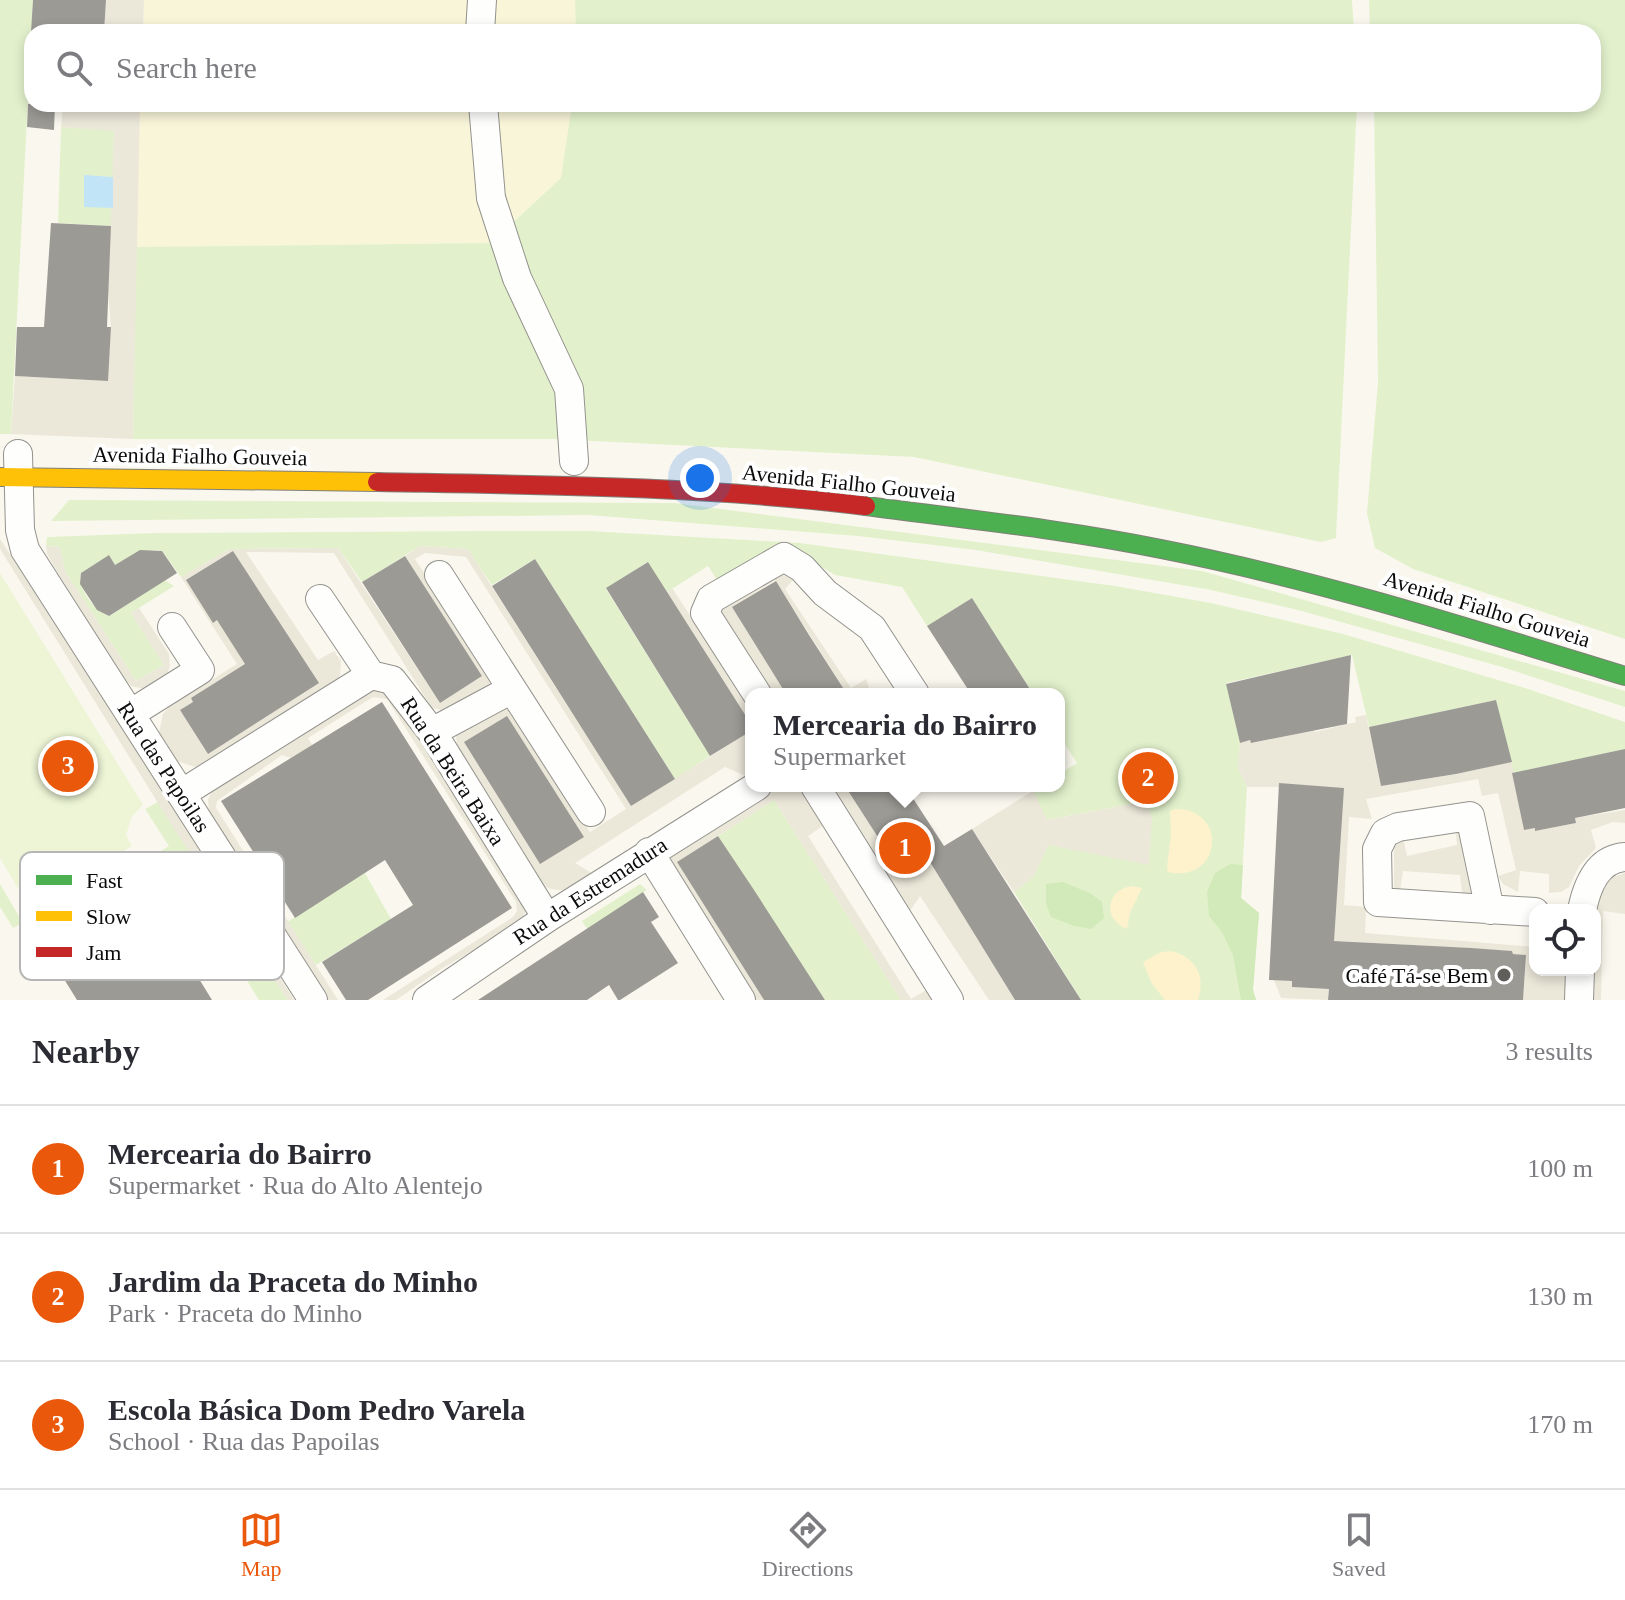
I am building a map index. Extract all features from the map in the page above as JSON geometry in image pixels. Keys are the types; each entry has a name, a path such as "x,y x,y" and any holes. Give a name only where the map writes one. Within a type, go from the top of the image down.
{"main road":[{"name":"Avenida Fialho Gouveia","path":"14,463 575,485 809,499 967,519 1159,548 1264,571 1368,598 1625,676"}],"street":[{"path":"480,24 482,0"},
{"path":"484,112 491,198 517,278 569,389 574,462"},
{"name":"Rua das Papoilas","path":"14,463 20,530 25,550 218,852"},
{"path":"753,688 705,613 711,599 784,557 802,568 825,593 872,628 908,688"},
{"path":"439,575 591,812"},
{"name":"Rua da Beira Baixa","path":"320,599 371,675 392,680 432,732 547,918"},
{"path":"130,714 200,670 172,627"},
{"path":"181,794 371,675"},
{"path":"432,732 512,689"},
{"name":"Rua da Estremadura","path":"427,1000 547,918 747,792"},
{"path":"819,792 949,1000"},
{"path":"1490,910 1470,816 1398,827 1385,833 1377,849 1378,902 1490,910 1529,912"},
{"path":"649,852 734,998"},
{"path":"1584,904 1592,877 1610,861 1625,857"},
{"name":"Rua das Papoilas","path":"284,955 313,1000"},
{"path":"1579,1000 1580,976"}],"shaded area":[{"path":"106,0 144,0 143,24 104,24"},
{"path":"144,0 575,0 576,24 143,24"},
{"path":"62,112 140,112 133,439 11,434 15,376 107,381 111,327 108,291 114,131 61,127"},
{"path":"140,112 571,112 561,178 491,243 136,247"},
{"path":"0,539 200,852 189,852 176,832 0,549"},
{"path":"46,546 60,547 65,571 136,681 164,665 131,613 139,608 169,654 170,666 166,677 151,690 131,686 123,678 56,570"},
{"path":"420,546 468,549 631,806 745,735 745,776 725,767 575,863 595,875 570,891 550,889 542,884 457,746 456,735 500,704 516,712 590,832 626,809 466,557 425,553 415,559 490,674 492,679 489,686 446,711 432,708 334,553 246,552 318,660 334,651 341,661 340,675 336,682 208,764 195,767 177,761 159,733 163,714 170,706 237,664 181,577 230,549 338,548 440,703 482,676 405,556","holes":["249,668 318,683 208,754 180,710 193,702 192,698"]},
{"path":"779,570 794,579 785,589 851,688 843,688 775,580 732,607 782,688 767,688 721,614 723,607"},
{"path":"672,588 745,699 745,715 667,592"},
{"path":"866,679 869,688 851,688"},
{"path":"374,687 388,689 523,900 525,912 520,923 441,969 396,1000 383,1000 513,917 517,911 516,902 387,699 373,697 308,738 312,745 303,751 291,758 282,755 217,801 216,808 244,852 234,852 209,813 208,799 214,788"},
{"path":"1366,715 1381,786 1457,774 1511,759 1524,830 1535,828 1536,831 1576,823 1575,818 1625,810 1625,823 1613,822 1591,830 1596,848 1579,866 1569,887 1561,892 1549,893 1549,874 1520,871 1518,892 1503,884 1498,876 1516,870 1498,793 1482,796 1478,779 1366,799 1372,819 1349,817 1344,905 1366,907 1365,933 1529,947 1529,976 1565,976 1565,1000 1523,1000 1526,955 1513,954 1512,951 1341,941 1331,946 1279,787 1247,787 1238,768 1240,743 1291,735 1313,726 1315,732 1356,722 1355,717"},
{"path":"768,792 803,792 824,825 808,836 911,999 928,989 935,1000 901,1000 774,800 677,862 764,1000 755,1000 669,861 671,856"},
{"path":"830,792 849,792 901,873 927,857 1015,1000 989,1000 920,896 908,914"},
{"path":"1031,792 1047,820 1148,801 1152,820 1149,865 1048,845 1034,876 1014,892 972,829"},
{"path":"1455,825 1475,890 1472,894 1462,893 1460,875 1403,871 1400,891 1394,888 1396,841 1403,837 1407,856 1457,845"},
{"path":"1625,873 1625,914 1603,911 1601,1000 1593,1000 1594,976 1601,976 1601,904 1597,904 1611,878"},
{"path":"284,915 338,1000 328,1000 284,931"},
{"path":"275,980 281,980 294,1000 288,1000"},
{"path":"1274,980 1292,981 1292,987 1329,989 1328,1000 1281,998"}],"green space":[{"path":"0,0 33,0 32,24 24,24 24,112 27,112 11,434 0,434"},
{"path":"575,0 1352,0 1354,24 576,24"},
{"path":"1369,0 1625,0 1625,639 1413,569 1375,548 1367,513 1378,382 1374,112 1601,112 1601,24 1370,24"},
{"path":"571,112 1357,112 1336,538 1321,542 914,457 553,439 133,439 136,247 491,243 561,178"},
{"path":"61,127 114,130 113,177 84,176 84,206 113,208 111,226 58,223"},
{"path":"69,500 674,503 1202,571 1625,691 1625,707 1502,667 1298,610 1211,590 976,550 858,536 588,515 51,521"},
{"path":"589,531 800,543 1115,586 1211,603 1343,634 1525,688 1625,722 1625,750 1512,773 1496,700 1369,727 1352,655 1226,683 1240,743 1238,768 1247,787 1241,898 1259,913 1253,990 1256,1000 1078,1000 1078,995 1014,892 1034,876 1048,845 1148,801 1046,820 1033,792 1065,792 1065,770 1077,763 1065,744 1065,688 1029,688 972,598 927,626 902,587 835,575 785,545 717,580 708,566 667,592 647,562 606,589 710,756 675,779 535,559 492,585 467,549 420,546 362,582 338,548 230,549 181,577 162,551 152,550 150,557 115,565 109,556 81,573 81,580 88,599 109,616 165,580 174,586 131,613 164,665 136,681 65,571 60,547 46,546 47,537 155,533"},
{"path":"0,573 143,805 132,816 126,835 132,846 122,852 20,852 20,892 0,858"},
{"path":"774,800 901,1000 825,1000 718,836"},
{"path":"158,802 191,852 159,852 169,846 145,809"},
{"path":"1230,864 1243,865 1241,898 1259,913 1253,990 1256,1000 1241,1000 1233,955 1222,932 1209,916 1207,892 1215,873"},
{"path":"365,873 391,919 316,965 287,922"},
{"path":"1063,882 1090,893 1102,902 1104,918 1091,929 1051,917 1046,904 1046,884"},
{"path":"0,884 20,918 20,924 13,928 0,907"},
{"path":"640,884 647,890 596,923 612,969 582,921"},
{"path":"247,980 275,980 288,1000 259,1000"}],"sand":[{"path":"1170,811 1192,812 1204,820 1211,832 1212,845 1208,857 1199,867 1186,873 1168,872 1167,867"},
{"path":"1132,886 1142,888 1130,913 1127,929 1114,919 1110,905 1117,893"},
{"path":"1172,951 1187,958 1197,969 1201,983 1198,1000 1165,1000 1152,984 1143,962 1161,952"}],"water":[{"path":"84,175 113,177 113,208 84,207"}],"building":[{"path":"33,0 106,0 104,24 32,24"},
{"path":"28,112 55,112 54,130 27,127"},
{"path":"51,223 111,226 108,381 15,376 17,327 44,327"},
{"path":"140,550 162,551 177,573 109,616 97,610 80,584 81,573 109,555 115,565"},
{"path":"233,551 319,683 208,754 180,710 193,702 191,698 245,664 217,620 213,623 186,580"},
{"path":"405,556 482,676 440,703 362,582"},
{"path":"535,559 675,779 631,806 492,586"},
{"path":"648,562 745,715 745,735 710,756 606,588"},
{"path":"776,581 843,688 782,688 732,607"},
{"path":"972,598 1029,688 967,688 927,626"},
{"path":"1351,655 1347,724 1240,743 1226,684"},
{"path":"1496,700 1512,762 1381,786 1369,727"},
{"path":"382,702 512,908 368,1000 346,1000 322,962 413,905 385,860 295,918 284,901 284,852 253,852 221,801"},
{"path":"507,716 584,837 540,864 464,742"},
{"path":"1625,749 1625,808 1575,818 1576,823 1535,831 1535,828 1524,830 1512,773"},
{"path":"1279,783 1344,788 1334,941 1471,948 1526,955 1523,1000 1328,1000 1329,989 1292,987 1292,981 1269,980"},
{"path":"849,792 909,792 944,846 972,829 1081,1000 1015,1000 927,857 901,873"},
{"path":"718,836 825,1000 764,1000 677,862"},
{"path":"643,892 659,917 651,922 678,963 620,1000 609,985 587,1000 478,1000"},
{"path":"65,980 200,980 212,1000 77,1000"}],"traffic: fast":[{"path":"866,506 1088,536 1220,561 1395,606 1625,676"}],"traffic: slow":[{"path":"0,477 377,482"}],"traffic: jam":[{"path":"377,482 683,490 866,506"}],"place":[{"name":"Escola Básica Dom Pedro Varela","path":"68,766"},
{"name":"Jardim da Praceta do Minho","path":"1148,778"},
{"name":"Mercearia do Bairro","path":"905,848"},
{"name":"Café Tá-se Bem","path":"1504,975"}]}
